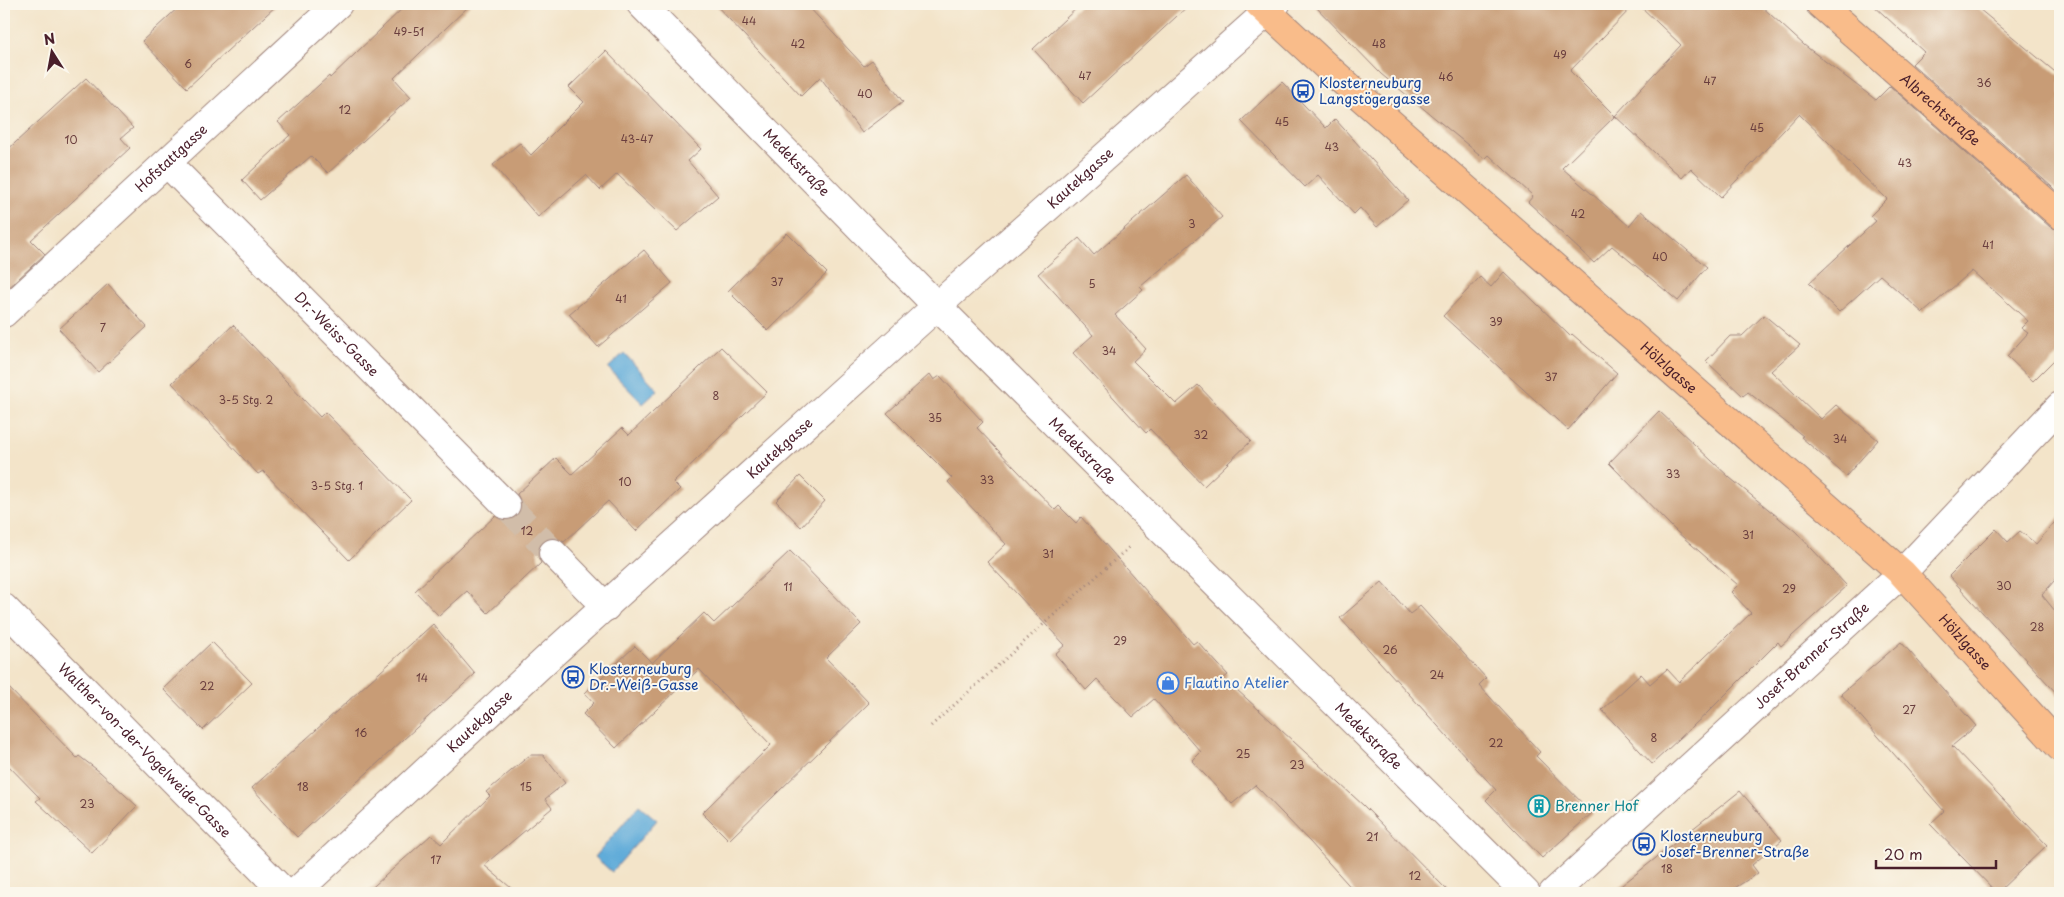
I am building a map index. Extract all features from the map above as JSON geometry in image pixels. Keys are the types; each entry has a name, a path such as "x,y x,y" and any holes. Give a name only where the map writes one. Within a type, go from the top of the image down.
{"main road":[{"name":"Albrechtstraße","path":"1820,4 2060,215"},
{"name":"Hölzlgasse","path":"1268,6 1335,74 1902,573 2060,747"}],"street":[{"name":"Hofstattgasse","path":"4,313 338,4"},
{"name":"Medekstraße","path":"641,4 937,306 1526,893"},
{"name":"Kautekgasse","path":"295,893 606,607 1268,6"},
{"name":"Dr.-Weiss-Gasse","path":"167,163 506,505"},
{"name":"Josef-Brenner-Straße","path":"1553,893 1902,573 2060,406"},
{"path":"552,553 606,607"},
{"name":"Walther-von-der-Vogelweide-Gasse","path":"4,608 285,893"}],"path":[{"path":"931,726 1128,548"}],"water":[{"path":"624,353 658,390 643,404 608,368"},
{"path":"639,805 657,820 612,872 595,857"}],"building":[{"path":"182,4 278,4 187,88 142,41"},
{"path":"407,4 471,4 394,78 411,97 328,173 311,156 260,200 242,180 290,135 278,122 329,76 330,78"},
{"path":"715,4 806,4 864,66 872,60 903,102 862,133 820,77 801,96"},
{"path":"1081,4 1190,4 1083,103 1033,49"},
{"path":"1313,4 1635,4 1570,71 1615,116 1562,168 1629,226 1641,211 1707,267 1678,301 1612,246 1594,263 1528,202 1533,196 1489,155 1485,159 1381,74"},
{"path":"1638,4 1759,4 1804,45 1876,100 1890,86 2050,227 2060,230 2060,358 2058,356 2033,381 2007,356 2028,333 2021,328 2028,321 1972,271 1923,313 1880,275 1839,312 1809,283 1876,221 1870,216 1887,199 1799,114 1721,197 1691,168 1682,178 1615,116 1681,45"},
{"path":"1872,4 1973,4 2060,76 2060,194 1912,64 1924,52"},
{"path":"606,51 701,149 688,161 718,196 677,231 617,174 600,190 586,175 538,217 493,165 520,143 531,155 584,102 569,87"},
{"path":"86,78 133,128 121,138 130,148 31,240 45,254 4,292 4,153"},
{"path":"1282,82 1326,128 1335,119 1408,200 1377,227 1360,208 1354,214 1318,175 1305,187 1241,121"},
{"path":"1186,175 1222,217 1140,287 1143,290 1115,315 1146,349 1133,361 1176,404 1198,385 1251,441 1204,486 1150,429 1146,433 1073,353 1093,335 1038,274 1079,238 1094,255"},
{"path":"787,233 827,273 768,331 728,291"},
{"path":"644,250 672,283 598,347 569,314"},
{"path":"1504,272 1570,336 1572,334 1617,373 1568,430 1443,316 1480,277 1491,287"},
{"path":"108,284 147,327 98,372 59,329"},
{"path":"1764,315 1800,345 1771,371 1821,419 1836,405 1878,440 1846,476 1801,437 1803,436 1748,392 1743,396 1706,361 1730,336 1742,336"},
{"path":"233,325 320,417 325,412 411,500 349,560 263,471 258,474 172,383"},
{"path":"721,347 767,392 673,482 680,489 636,531 608,501 564,542 557,538 549,538 542,542 538,549 538,557 541,563 488,613 467,591 439,616 415,591 495,516 502,520 509,520 517,516 521,509 521,502 517,494 556,458 572,474 622,428 629,435"},
{"path":"930,374 934,380 940,376 983,422 977,428 1055,510 1059,506 1076,523 1081,517 1193,644 1197,641 1228,675 1224,678 1363,805 1450,893 1356,893 1255,785 1232,804 1192,761 1201,752 1154,699 1133,717 1097,679 1086,690 1055,654 1065,645 987,562 1006,544 948,482 952,478 887,413"},
{"path":"1659,411 1730,478 1795,531 1847,586 1781,646 1778,642 1707,713 1652,764 1602,710 1641,674 1650,684 1667,669 1679,682 1751,613 1731,592 1738,585 1676,531 1609,463"},
{"path":"800,476 825,501 801,527 776,501"},
{"path":"2060,516 2060,574 2042,595 2060,617 2060,697 1949,576 1996,529 2008,542 2020,531 2036,544"},
{"path":"790,551 861,624 826,658 869,703 729,840 702,813 771,745 699,669 616,748 583,714 594,703 585,693 635,646 652,663 704,613 714,623"},
{"path":"1382,582 1410,614 1420,606 1486,678 1479,685 1540,752 1536,756 1592,813 1542,858 1486,800 1496,790 1340,618"},
{"path":"433,624 475,674 297,837 252,788"},
{"path":"212,642 252,683 203,730 163,689"},
{"path":"1901,642 1976,726 1952,746 2047,845 1997,893 1930,824 1944,811 1841,694"},
{"path":"4,683 77,758 79,756 100,772 137,806 92,853 36,801 40,798 4,761"},
{"path":"530,755 543,755 565,783 545,799 552,808 484,865 517,893 366,893 431,835 441,844 490,796 486,792"},
{"path":"1740,791 1782,840 1752,865 1758,873 1727,893 1612,893"}],"tunnel":[{"path":"506,505 553,553"}],"place":[{"name":"Klosterneuburg Langstögergasse","path":"1303,91"},
{"name":"Klosterneuburg Dr.-Weiß-Gasse","path":"573,677"},
{"name":"Flautino Atelier","path":"1168,683"},
{"name":"Brenner Hof","path":"1539,806"},
{"name":"Klosterneuburg Josef-Brenner-Straße","path":"1644,844"}]}
